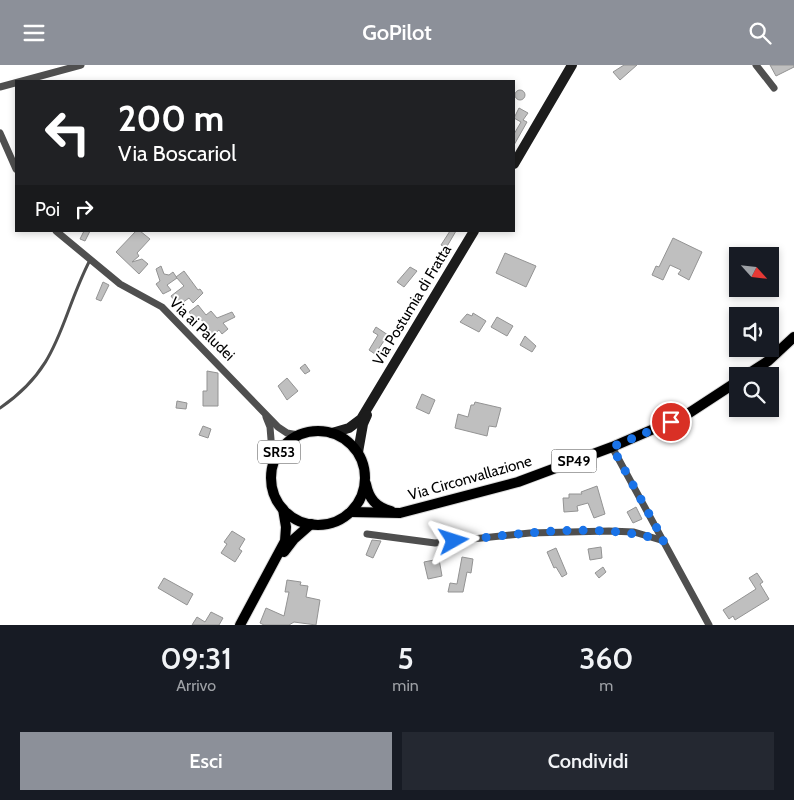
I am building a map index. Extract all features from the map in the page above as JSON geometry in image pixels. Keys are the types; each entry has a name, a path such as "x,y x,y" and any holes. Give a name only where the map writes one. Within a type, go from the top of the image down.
{"main road":[{"path":"515,162 572,65"},
{"name":"Via Postumia di Fratta","path":"332,433 349,428 361,419 473,232"},
{"path":"759,367 794,337"},
{"name":"Via Circonvallazione","path":"351,512 400,513 518,482 612,447 686,415 729,387"},
{"name":"Via Postumia di Fratta","path":"358,452 363,424 376,395"},
{"name":"SR53","path":"240,625 276,562 285,541 286,527 283,509 274,495 271,479 274,464 283,447 298,435 309,431 332,433"},
{"path":"332,433 342,437 358,452"},
{"name":"SR53","path":"358,452 364,467 365,482"},
{"path":"283,509 300,521 311,524 326,524 339,520 351,512 363,493 365,482"},
{"name":"Via Circonvallazione","path":"365,482 372,501 380,507 400,513"},
{"name":"SR53","path":"276,562 294,539 311,524"}],"street":[{"path":"26,80 81,65"},
{"path":"756,65 774,88"},
{"path":"0,87 15,83"},
{"path":"0,133 15,167"},
{"name":"Via ai Paludei","path":"57,232 120,283 162,307 278,427 287,433 298,435"},
{"path":"264,412 270,427 274,464"},
{"path":"612,447 709,625"},
{"path":"367,534 435,543 530,533 609,531 634,532 664,541"}],"lane":[{"path":"0,408 25,388 39,372 57,344 90,260"}],"building":[{"path":"624,65 637,65 620,80 613,72"},
{"path":"770,65 794,65 794,67 776,76"},
{"path":"520,90 525,95 520,100 515,95"},
{"path":"519,108 528,113 523,120 527,122 515,143 515,132 521,122 515,119"},
{"path":"84,232 90,232 85,241 80,239"},
{"path":"135,232 141,232 150,239 137,253 139,256 132,262 142,259 148,264 139,274 116,252"},
{"path":"449,232 455,232 446,248 441,245"},
{"path":"673,238 702,252 689,280 678,274 681,270 670,265 663,280 652,275 656,266 659,267"},
{"path":"505,253 536,266 526,287 496,273"},
{"path":"161,266 164,274 169,275 173,272 177,278 167,285 171,290 163,294 156,284 160,281 156,269"},
{"path":"410,267 417,271 404,287 397,282"},
{"path":"184,271 198,290 200,289 203,293 193,303 189,298 178,306 171,296 184,286 176,277"},
{"path":"103,282 109,285 101,301 96,299"},
{"path":"198,305 206,315 211,311 217,318 232,312 235,317 223,323 228,329 222,334 219,330 213,335 200,318 196,321 189,312"},
{"path":"473,313 486,321 479,332 460,322 467,314 472,316"},
{"path":"497,317 513,326 507,336 491,327"},
{"path":"376,327 388,335 375,354 369,350 378,335 373,332"},
{"path":"525,336 536,346 532,352 520,345"},
{"path":"305,364 310,371 305,374 300,368"},
{"path":"207,371 218,373 218,406 203,406 203,391 207,391"},
{"path":"287,378 298,391 287,400 278,386"},
{"path":"422,394 435,400 429,414 416,408"},
{"path":"177,401 187,403 186,409 176,408"},
{"path":"475,402 501,408 496,427 489,426 487,436 455,428 458,414 468,417 471,405 474,405"},
{"path":"203,426 211,429 208,438 199,435"},
{"path":"597,486 605,514 594,518 588,503 577,506 578,511 564,512 563,498 569,498 569,494 582,494 581,492"},
{"path":"636,507 642,519 633,523 627,512"},
{"path":"232,531 245,539 239,549 242,551 235,562 221,553 227,544 224,542"},
{"path":"372,540 381,541 373,558 366,555"},
{"path":"601,547 602,558 590,560 588,549"},
{"path":"556,548 567,574 562,577 556,567 554,568 547,552"},
{"path":"462,557 473,559 471,573 467,572 463,592 448,592 450,583 457,584"},
{"path":"439,559 442,576 428,579 424,562"},
{"path":"603,567 606,572 599,578 595,573"},
{"path":"757,573 763,582 760,584 769,599 735,620 733,616 729,619 723,610 756,589 749,578"},
{"path":"164,578 193,594 187,605 158,588"},
{"path":"287,580 301,582 300,585 308,586 306,597 320,600 316,625 294,622 289,625 264,625 260,623 266,608 284,616 289,592 285,592"},
{"path":"211,612 223,618 219,625 192,625 197,617 205,622"}],"route":[{"path":"454,541 530,533 609,531 634,532 664,541 612,447 671,422"}]}
